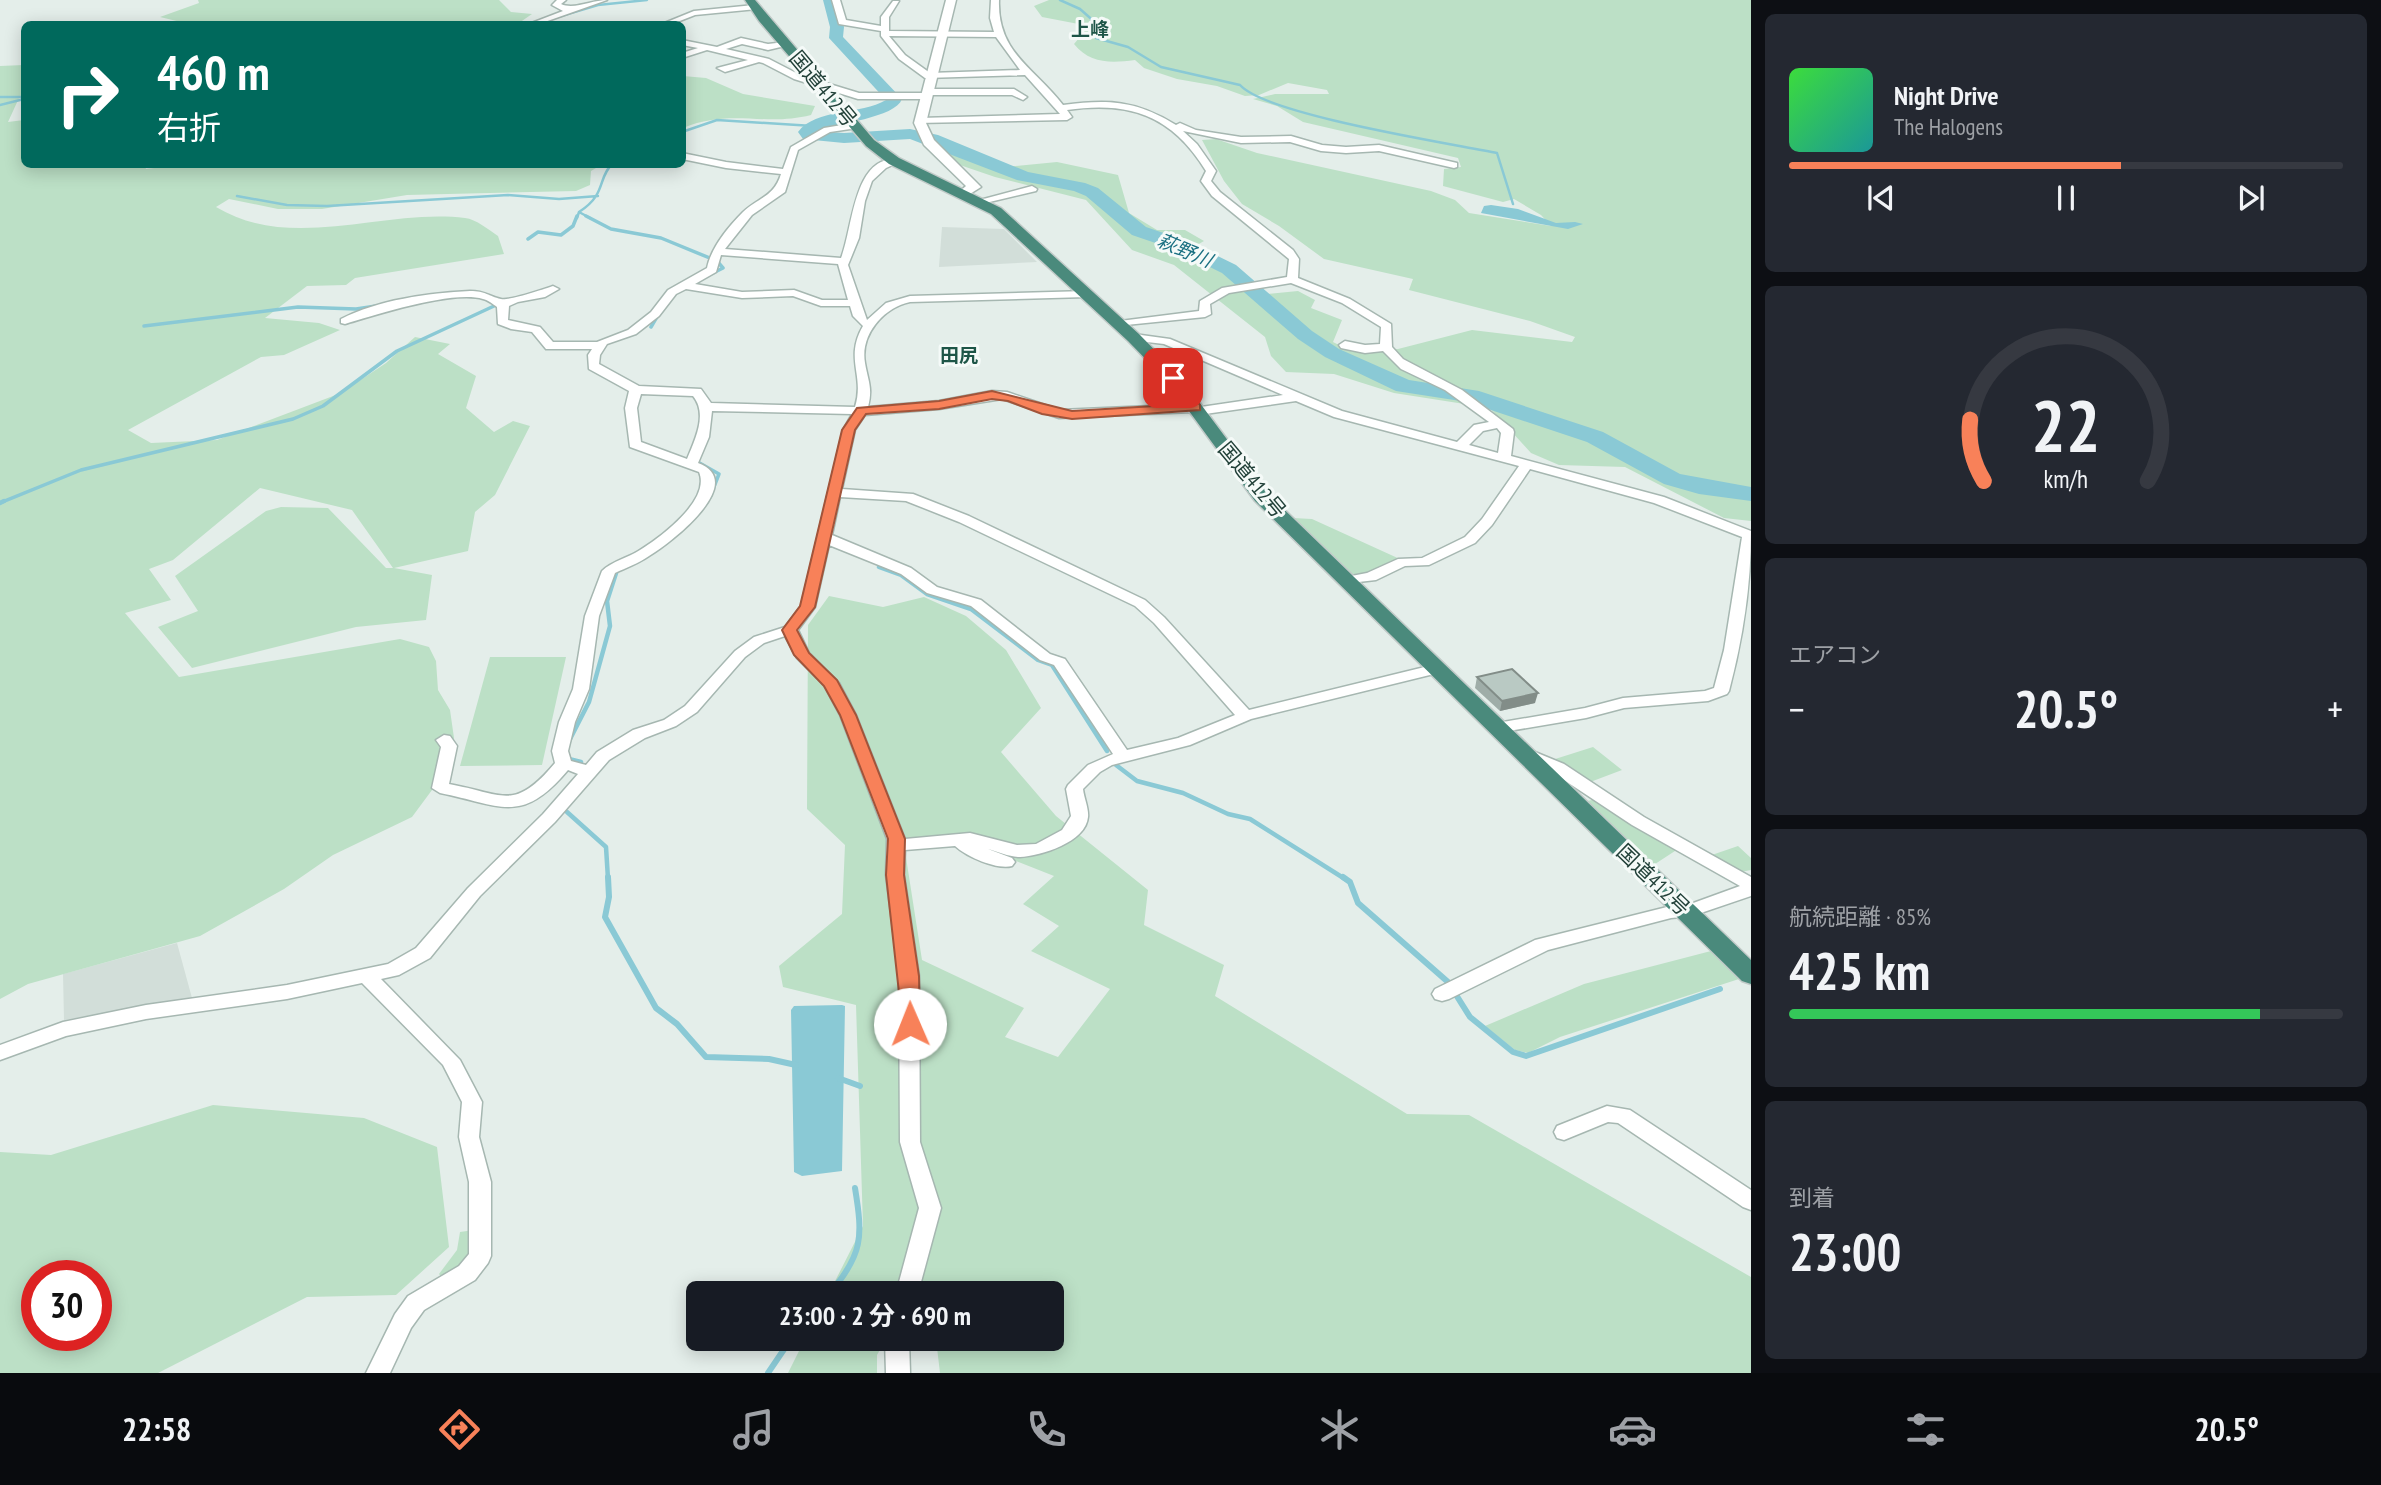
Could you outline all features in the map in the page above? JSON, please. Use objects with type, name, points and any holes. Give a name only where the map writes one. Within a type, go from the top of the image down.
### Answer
[{"type":"highway","name":"国道412号","points":[[752,3],[857,128],[894,160],[981,201],[1021,231],[1134,338],[1173,378],[1254,489],[1346,582],[1751,975]]},
{"type":"street","points":[[562,0],[556,5],[571,9]]},
{"type":"street","points":[[541,21],[603,0]]},
{"type":"street","points":[[720,0],[717,3],[722,10]]},
{"type":"street","points":[[836,0],[842,22],[884,31],[997,35]]},
{"type":"street","points":[[951,0],[920,121],[926,139],[974,187],[965,193]]},
{"type":"street","points":[[920,121],[1067,117],[1000,44],[994,22],[995,0]]},
{"type":"street","points":[[673,21],[688,15],[752,3]]},
{"type":"street","points":[[896,4],[885,17],[884,31],[902,57],[928,76],[1028,72]]},
{"type":"street","points":[[720,49],[741,41],[768,47],[785,45]]},
{"type":"street","points":[[686,43],[758,59],[804,80],[839,88],[858,96],[1014,92],[1023,97]]},
{"type":"street","points":[[686,55],[706,48]]},
{"type":"street","points":[[725,69],[758,59]]},
{"type":"street","points":[[1061,108],[1118,104],[1190,131],[1224,138],[1291,139],[1321,148],[1346,150],[1378,148],[1454,165]]},
{"type":"street","points":[[1152,115],[1188,136],[1198,147],[1211,171],[1206,181],[1216,194],[1289,252],[1294,259],[1292,280]]},
{"type":"street","points":[[502,304],[502,322],[536,329],[550,346],[601,345],[632,332],[686,286],[712,270],[716,257],[748,213],[777,195],[788,175],[786,172],[794,149],[823,132],[857,128]]},
{"type":"street","points":[[686,156],[726,165],[786,172]]},
{"type":"street","points":[[871,325],[863,322],[843,270],[844,261],[851,249],[860,192],[873,173],[894,160]]},
{"type":"street","points":[[981,201],[1018,190],[1032,189]]},
{"type":"street","points":[[716,257],[844,261]]},
{"type":"street","points":[[1119,324],[1205,314],[1204,303],[1236,288],[1292,280],[1346,301],[1387,326],[1386,347],[1400,366],[1444,384],[1508,432],[1504,457]]},
{"type":"street","points":[[440,284],[442,299]]},
{"type":"street","points":[[686,286],[742,295],[794,293],[821,303],[855,303]]},
{"type":"street","points":[[502,304],[514,297],[542,296],[553,289]]},
{"type":"street","points":[[0,1053],[62,1029],[146,1012],[287,992],[391,970],[423,953],[474,892],[557,808],[586,771],[615,747],[670,723],[691,709],[719,675],[752,644],[790,630],[808,607],[849,430],[862,410],[866,383],[859,355],[871,325],[882,309],[904,300],[1087,294]]},
{"type":"street","points":[[344,319],[363,312],[483,295],[502,304]]},
{"type":"street","points":[[1134,338],[1167,341],[1338,414],[1680,506],[1750,535],[1732,650],[1721,691],[1708,696],[1623,703],[1586,713],[1497,728]]},
{"type":"street","points":[[601,345],[594,355],[593,366],[641,390],[697,391],[707,407],[701,439],[692,462]]},
{"type":"street","points":[[1345,345],[1365,349],[1386,347]]},
{"type":"street","points":[[565,764],[560,751],[567,722],[581,689],[592,616],[609,571],[645,553],[693,514],[708,490],[709,479],[705,470],[692,462],[635,444],[631,408],[641,390]]},
{"type":"street","points":[[707,407],[862,410],[939,405],[992,395],[1011,397],[1047,411],[1072,415],[1197,410],[1295,397]]},
{"type":"street","points":[[1461,445],[1479,428],[1497,424]]},
{"type":"street","points":[[1346,582],[1371,577],[1404,562],[1424,562],[1470,540],[1527,464]]},
{"type":"street","points":[[834,493],[908,497],[964,519],[1140,603],[1159,620],[1245,716]]},
{"type":"street","points":[[823,537],[905,571],[932,590],[976,603],[1045,657],[1060,662],[1122,754]]},
{"type":"street","points":[[790,630],[802,655],[831,683],[848,715],[897,845],[895,875],[909,976],[910,1142],[930,1208],[910,1281]]},
{"type":"street","points":[[897,845],[959,840],[984,842],[1024,851],[1040,849],[1072,831],[1079,820],[1074,795],[1078,783],[1113,757],[1166,747],[1199,737],[1245,716],[1437,669]]},
{"type":"street","points":[[444,740],[449,746],[440,788],[511,803],[531,800],[565,764]]},
{"type":"street","points":[[1521,751],[1558,768],[1638,821],[1751,887]]},
{"type":"street","points":[[565,764],[586,771]]},
{"type":"street","points":[[959,840],[969,849],[1006,862]]},
{"type":"street","points":[[1448,991],[1542,945],[1671,912],[1686,912],[1751,887]]},
{"type":"street","points":[[364,974],[450,1060],[472,1102],[469,1137],[480,1182],[480,1255],[467,1272],[416,1303],[403,1321],[378,1373]]},
{"type":"street","points":[[1564,1132],[1607,1115],[1623,1116],[1751,1201]]},
{"type":"street","points":[[897,1351],[898,1373]]},
{"type":"shaded area","points":[[942,227],[1004,229],[1037,262],[939,267]]},
{"type":"shaded area","points":[[177,943],[192,998],[64,1020],[63,974]]},
{"type":"green space","points":[[198,0],[499,0],[511,12],[532,14],[522,21],[177,21],[160,17],[199,3]]},
{"type":"green space","points":[[1049,0],[1751,0],[1751,521],[1724,518],[1625,467],[1559,465],[1531,453],[1490,408],[1394,393],[1334,374],[1286,372],[1271,356],[1265,337],[1174,265],[1132,250],[1086,200],[995,177],[957,164],[947,152],[1006,167],[1057,162],[1118,175],[1129,213],[1157,230],[1185,230],[1204,241],[1197,245],[1211,264],[1268,294],[1298,291],[1315,300],[1311,308],[1342,320],[1333,342],[1353,352],[1398,349],[1472,330],[1572,342],[1575,337],[1530,321],[1409,290],[1413,279],[1324,259],[1279,226],[1242,204],[1224,181],[1202,140],[1216,139],[1257,153],[1431,191],[1455,200],[1469,213],[1551,226],[1541,215],[1514,199],[1503,202],[1443,186],[1444,169],[1461,167],[1458,158],[1303,122],[1277,106],[1253,99],[1275,94],[1329,94],[1327,90],[1288,83],[1259,95],[1245,96],[1217,86],[1177,79],[1144,68],[1135,60],[1109,62],[1094,59],[1074,44],[1089,26],[1042,17],[1034,6]]},
{"type":"green space","points":[[21,65],[21,98],[8,122],[21,120],[21,168],[596,168],[591,171],[590,185],[576,191],[407,195],[322,209],[278,209],[229,199],[216,207],[245,220],[276,227],[339,226],[434,217],[465,218],[498,236],[504,254],[355,278],[346,285],[307,286],[265,318],[319,323],[340,330],[284,355],[261,357],[128,430],[151,443],[217,440],[341,393],[386,363],[415,337],[450,344],[438,354],[476,376],[466,408],[494,432],[513,421],[530,426],[495,495],[475,512],[468,551],[394,568],[432,575],[426,620],[356,627],[192,668],[158,627],[198,611],[175,576],[266,511],[281,507],[328,508],[386,568],[393,568],[352,510],[260,488],[173,560],[149,569],[171,600],[125,613],[179,677],[400,639],[429,647],[436,661],[438,690],[450,710],[454,738],[432,790],[412,817],[333,855],[284,889],[200,936],[28,984],[0,999],[0,66]]},
{"type":"green space","points":[[686,76],[706,78],[743,94],[815,106],[811,115],[794,118],[732,118],[700,122],[686,127]]},
{"type":"green space","points":[[1293,518],[1312,519],[1402,560],[1369,575],[1354,576]]},
{"type":"green space","points":[[829,596],[883,607],[924,597],[966,616],[1006,650],[1041,708],[1001,752],[1056,816],[1148,890],[1144,925],[1224,965],[1215,996],[1407,1114],[1469,1115],[1751,1277],[1751,1373],[940,1373],[937,1351],[1064,1351],[1064,1281],[835,1281],[863,1226],[856,1005],[783,987],[779,966],[842,914],[845,845],[807,809],[808,625]],"holes":[[[971,843],[1054,876],[1023,904],[1059,926],[1031,951],[1110,989],[1058,1057],[1005,1037],[1024,1008],[922,960],[905,851]]]},
{"type":"green space","points":[[490,657],[566,657],[542,765],[460,766]]},
{"type":"green space","points":[[1593,747],[1622,770],[1585,784],[1552,760]]},
{"type":"green space","points":[[1597,799],[1678,849],[1652,866],[1587,801]]},
{"type":"green space","points":[[1738,846],[1751,858],[1751,870],[1735,873],[1706,857]]},
{"type":"green space","points":[[1711,951],[1739,979],[1560,1037],[1528,1053],[1515,1050],[1485,1026],[1584,984]]},
{"type":"green space","points":[[213,1105],[364,1118],[437,1147],[449,1247],[396,1295],[307,1297],[158,1373],[0,1373],[0,1152],[51,1155]]},
{"type":"green space","points":[[474,1230],[472,1258],[443,1279],[439,1274],[457,1250],[460,1232]]},
{"type":"green space","points":[[799,1351],[879,1351],[877,1373],[788,1373]]},
{"type":"water","points":[[1484,206],[1518,209],[1556,223],[1583,224],[1568,229],[1481,213]]},
{"type":"water","points":[[794,1006],[845,1006],[842,1171],[802,1176],[794,1172],[791,1010]]},
{"type":"building","points":[[1512,669],[1538,693],[1502,701],[1477,677]]},
{"type":"waterway","points":[[544,21],[598,5],[647,0]]},
{"type":"waterway","name":"萩野川","points":[[830,0],[837,27],[836,38],[894,99],[893,103],[881,109],[813,126],[806,132],[809,135],[844,138],[910,134],[932,139],[1023,176],[1079,187],[1092,192],[1139,231],[1180,245],[1229,269],[1305,335],[1332,353],[1404,386],[1471,396],[1595,437],[1672,479],[1699,487],[1751,494]]},
{"type":"waterway","points":[[1060,0],[1080,9],[1097,24],[1096,38],[1128,47],[1161,67],[1240,85],[1257,96],[1320,117],[1497,153],[1513,204]]},
{"type":"waterway","points":[[0,97],[21,97]]},
{"type":"waterway","points":[[0,105],[21,100]]},
{"type":"waterway","points":[[686,131],[717,120],[813,126]]},
{"type":"waterway","points":[[596,196],[609,168]]},
{"type":"waterway","points":[[237,196],[287,205],[327,206],[508,195],[559,199],[596,196]]},
{"type":"waterway","points":[[579,212],[596,196]]},
{"type":"waterway","points":[[577,218],[579,212]]},
{"type":"waterway","points":[[579,212],[590,218]]},
{"type":"waterway","points":[[528,239],[538,232],[561,235],[573,226],[577,216]]},
{"type":"waterway","points":[[586,216],[611,229],[661,238],[717,261],[723,268],[701,279]]},
{"type":"waterway","points":[[144,326],[298,307],[356,309],[376,306]]},
{"type":"waterway","points":[[4,501],[0,503],[81,470],[293,419],[323,406],[397,351],[494,306]]},
{"type":"waterway","points":[[651,327],[658,315]]},
{"type":"waterway","points":[[696,461],[719,474],[710,497]]},
{"type":"waterway","points":[[879,567],[901,575],[927,594],[971,609],[1038,660],[1052,665],[1107,751]]},
{"type":"waterway","points":[[569,741],[589,702],[610,626],[607,601],[617,570]]},
{"type":"waterway","points":[[568,755],[569,759],[581,762]]},
{"type":"waterway","points":[[1116,765],[1137,781],[1183,793],[1228,814],[1250,819],[1345,879]]},
{"type":"waterway","points":[[567,812],[606,847],[608,879]]},
{"type":"waterway","points":[[608,877],[609,897],[605,917],[656,1008],[677,1024],[706,1057],[769,1059],[796,1065]]},
{"type":"waterway","points":[[1343,877],[1350,882],[1358,903],[1448,982],[1470,1017],[1513,1052],[1526,1056],[1720,989]]},
{"type":"waterway","points":[[838,1078],[860,1086]]},
{"type":"waterway","points":[[839,1281],[855,1256],[858,1244],[859,1220],[855,1188]]},
{"type":"waterway","points":[[768,1373],[783,1351]]},
{"type":"district","name":"上峰","points":[[1090,29]]},
{"type":"district","name":"田尻","points":[[959,355]]},
{"type":"route","points":[[910,1024],[909,976],[895,875],[897,839],[848,715],[831,683],[812,668],[802,655],[790,630],[808,607],[849,430],[862,410],[939,405],[992,395],[1003,395],[1047,411],[1072,415],[1196,408],[1173,378]]}]
